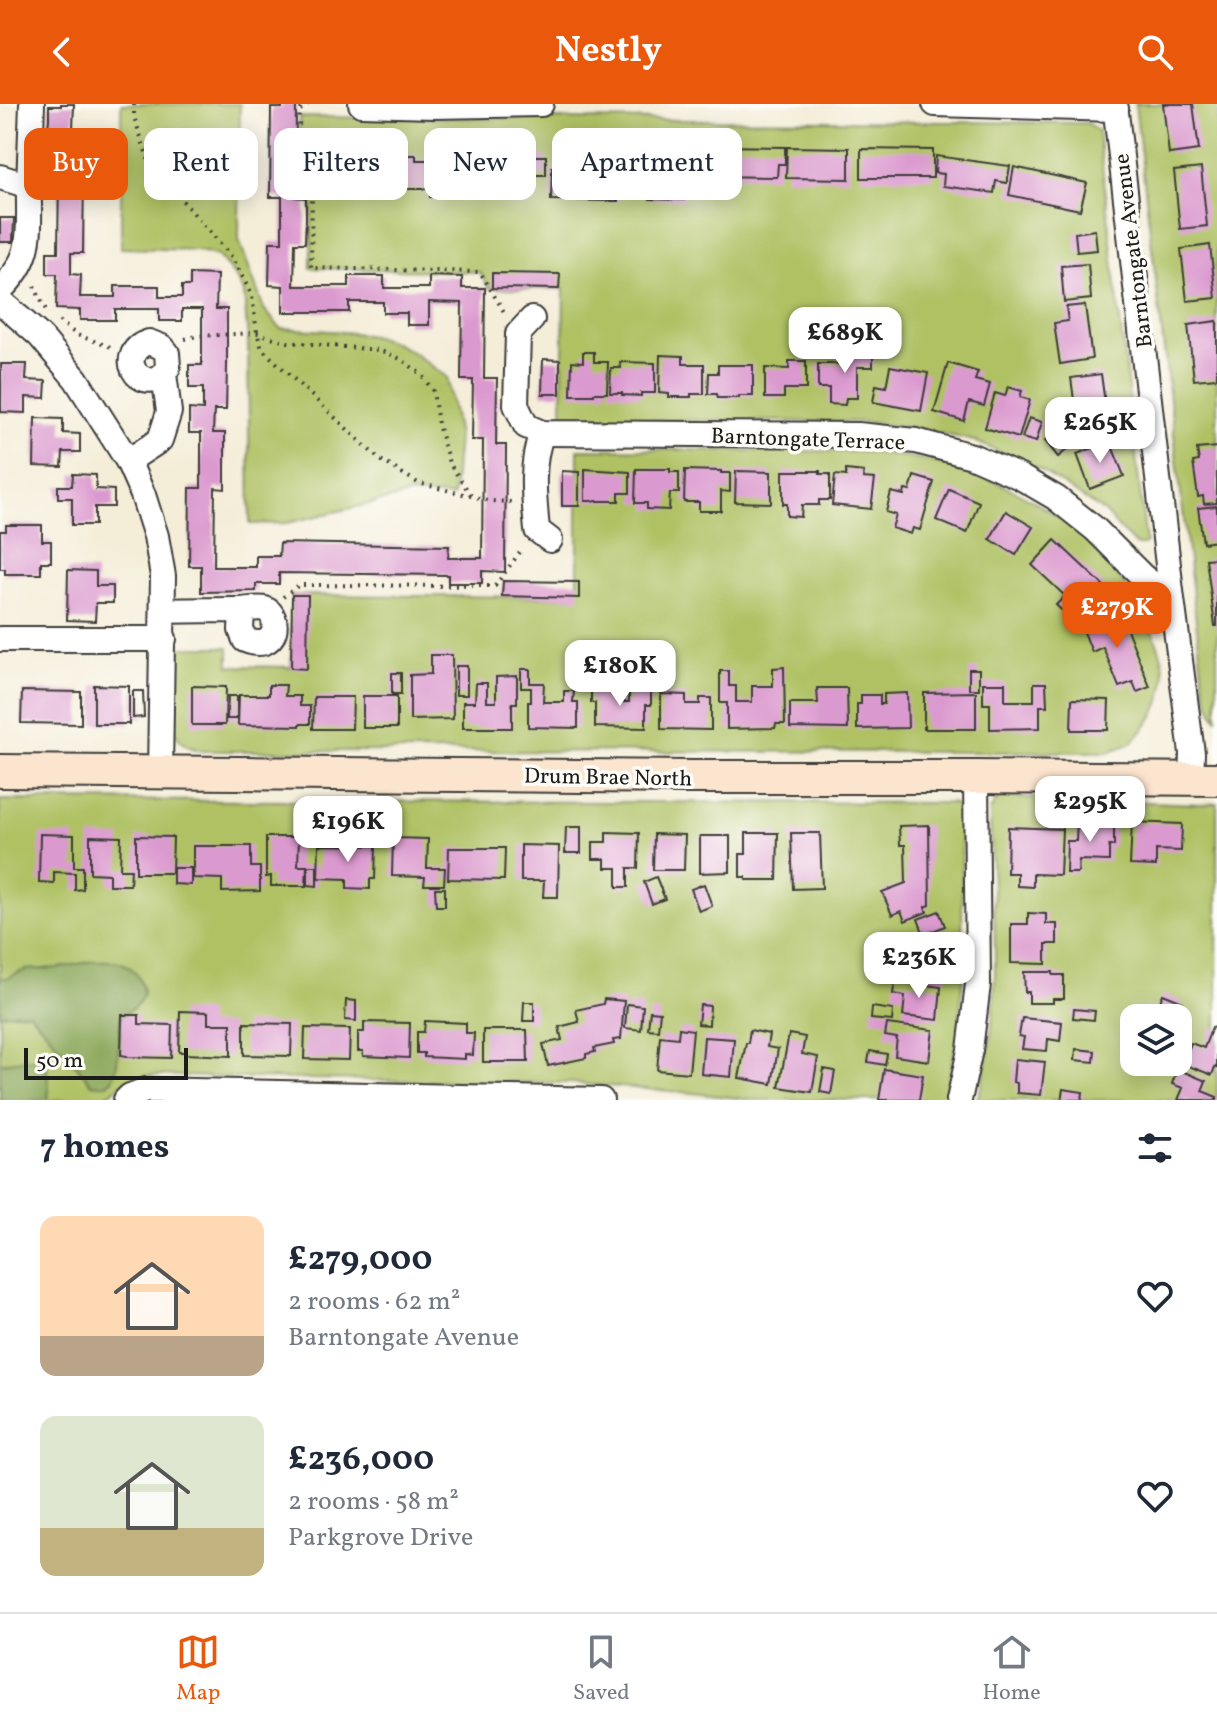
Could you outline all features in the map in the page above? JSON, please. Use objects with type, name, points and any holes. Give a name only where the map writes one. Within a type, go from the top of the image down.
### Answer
[{"type":"main road","name":"Drum Brae North","points":[[0,771],[1204,779]]},
{"type":"street","points":[[31,128],[32,104]]},
{"type":"street","points":[[364,104],[541,104]]},
{"type":"street","points":[[935,104],[1116,106]]},
{"type":"street","name":"Barntongate Avenue","points":[[1116,106],[1192,753],[1204,779]]},
{"type":"street","points":[[0,177],[24,184]]},
{"type":"street","points":[[0,290],[25,257],[29,200]]},
{"type":"street","points":[[0,301],[40,336],[76,379],[128,461],[143,495],[156,536],[163,576],[160,772]]},
{"type":"street","points":[[525,327],[516,405],[526,426],[542,433],[536,449],[534,502],[543,535]]},
{"type":"street","points":[[132,355],[133,369],[144,379],[151,380],[165,364]]},
{"type":"street","points":[[128,461],[160,440],[169,412],[165,364]]},
{"type":"street","name":"Barntongate Terrace","points":[[542,433],[858,435],[916,441],[972,456],[1020,477],[1056,498],[1095,529],[1142,576],[1154,585],[1171,591]]},
{"type":"street","points":[[164,611],[242,610]]},
{"type":"street","points":[[0,639],[164,639]]},
{"type":"street","points":[[959,1100],[970,1050],[978,984],[976,777]]},
{"type":"street","points":[[126,1100],[146,1090],[601,1100]]},
{"type":"path","points":[[134,104],[134,117],[150,164],[233,258],[252,296],[262,349],[379,459],[418,483],[491,501]]},
{"type":"path","points":[[308,104],[299,111],[300,191],[312,192],[311,268],[480,272],[525,327]]},
{"type":"path","points":[[25,257],[35,289],[47,312]]},
{"type":"path","points":[[57,320],[77,335],[132,355]]},
{"type":"path","points":[[165,364],[183,340],[197,336],[257,333],[288,342],[379,350],[401,359],[421,374],[433,391],[449,463],[472,496]]},
{"type":"path","points":[[299,585],[495,586],[543,535]]},
{"type":"green space","points":[[121,104],[240,104],[240,128],[144,128],[144,200],[239,200],[239,240],[264,309],[280,328],[348,333],[387,340],[447,377],[458,436],[453,497],[413,494],[287,523],[250,524],[248,340],[244,293],[218,256],[196,250],[121,248],[121,200],[128,200],[128,128],[121,128]]},
{"type":"green space","points":[[1135,104],[1217,104],[1217,719],[1203,680]]},
{"type":"green space","points":[[299,117],[1087,123],[1098,131],[1146,542],[1135,545],[1104,512],[1039,469],[974,441],[922,429],[865,422],[562,419],[564,289],[489,288],[480,272],[311,268],[312,200],[408,200],[408,128],[299,128]]},
{"type":"green space","points":[[578,449],[878,453],[926,460],[988,479],[1045,508],[1071,527],[1115,572],[1142,612],[1162,657],[1165,676],[1159,705],[1132,742],[1108,752],[203,751],[188,746],[178,737],[173,727],[174,647],[229,647],[229,666],[291,667],[292,595],[578,597]]},
{"type":"green space","points":[[1001,797],[1217,803],[1217,1100],[977,1100],[992,1030],[994,994],[990,811]]},
{"type":"green space","points":[[0,800],[954,804],[961,815],[963,980],[958,1033],[944,1100],[753,1100],[572,1083],[149,1075],[124,1083],[103,1100],[0,1100]]},
{"type":"green space","points":[[93,961],[125,964],[136,974],[143,990],[137,1005],[121,1016],[116,1071],[110,1082],[102,1085],[92,1084],[29,1012],[0,1014],[0,978],[25,970],[59,968]]},
{"type":"green space","points":[[45,1057],[48,1100],[0,1100],[0,1063]]},
{"type":"building","points":[[74,104],[73,128],[48,128],[49,106]]},
{"type":"building","points":[[296,104],[296,128],[274,128],[274,197],[270,197],[271,108]]},
{"type":"building","points":[[1163,104],[1193,104],[1199,150],[1169,154]]},
{"type":"building","points":[[742,146],[785,147],[785,164],[778,164],[777,177],[742,176]]},
{"type":"building","points":[[787,147],[849,148],[849,179],[786,178]]},
{"type":"building","points":[[861,149],[933,150],[933,178],[861,178]]},
{"type":"building","points":[[408,155],[424,160],[424,189],[408,189]]},
{"type":"building","points":[[536,156],[546,156],[546,175],[536,175]]},
{"type":"building","points":[[936,156],[1010,166],[1007,183],[996,181],[994,193],[943,186],[944,174],[935,173]]},
{"type":"building","points":[[552,167],[552,200],[618,201],[551,200]]},
{"type":"building","points":[[1014,167],[1087,183],[1080,210],[1009,195]]},
{"type":"building","points":[[1201,168],[1207,226],[1180,229],[1174,171]]},
{"type":"building","points":[[59,200],[84,200],[83,253],[71,253],[71,274],[81,275],[80,297],[115,297],[115,286],[159,286],[159,297],[182,297],[182,286],[190,286],[190,274],[217,275],[216,309],[227,309],[227,365],[226,410],[214,410],[213,433],[225,433],[225,489],[215,488],[214,567],[256,567],[256,556],[279,556],[280,543],[449,546],[448,558],[482,558],[483,440],[472,440],[473,380],[461,380],[462,303],[429,302],[429,325],[407,325],[407,313],[383,313],[383,302],[349,302],[349,312],[283,312],[283,286],[269,285],[270,242],[282,242],[282,200],[306,200],[305,243],[295,243],[294,286],[349,286],[349,276],[384,276],[384,288],[429,288],[429,276],[462,277],[462,288],[485,288],[484,378],[497,378],[496,445],[506,445],[505,572],[482,571],[482,583],[448,583],[448,575],[279,573],[279,584],[256,584],[256,591],[201,592],[201,566],[189,566],[190,488],[201,488],[201,433],[189,433],[189,409],[203,410],[203,388],[189,388],[189,365],[202,365],[202,309],[182,309],[182,321],[159,321],[159,309],[115,309],[115,320],[80,320],[80,310],[56,309],[57,274],[47,274],[47,252],[58,252]]},
{"type":"building","points":[[0,218],[14,218],[13,242],[0,242]]},
{"type":"building","points":[[1095,230],[1097,250],[1077,252],[1075,233]]},
{"type":"building","points":[[1210,245],[1216,298],[1187,301],[1181,249]]},
{"type":"building","points":[[1088,264],[1091,299],[1064,302],[1061,266]]},
{"type":"building","points":[[492,273],[560,274],[559,289],[492,288]]},
{"type":"building","points":[[1085,305],[1092,359],[1060,364],[1054,323],[1068,321],[1066,307]]},
{"type":"building","points":[[1217,321],[1217,378],[1194,380],[1188,325]]},
{"type":"building","points":[[856,346],[873,346],[873,367],[857,367],[857,398],[846,398],[845,405],[829,404],[829,388],[818,388],[818,364],[846,364],[846,354],[856,354]]},
{"type":"building","points":[[583,352],[594,352],[594,362],[608,362],[607,393],[571,395],[572,361],[583,362]]},
{"type":"building","points":[[660,355],[683,356],[683,364],[704,364],[704,394],[669,397],[669,394],[659,393]]},
{"type":"building","points":[[543,359],[560,360],[560,394],[542,394]]},
{"type":"building","points":[[789,361],[806,361],[806,389],[784,389],[784,398],[765,398],[765,368],[789,369]]},
{"type":"building","points":[[620,362],[655,363],[655,393],[641,393],[641,396],[610,393],[611,368],[621,368]]},
{"type":"building","points":[[948,363],[978,372],[975,380],[990,384],[984,406],[969,402],[964,421],[934,412]]},
{"type":"building","points":[[1,364],[27,364],[26,380],[46,381],[45,398],[26,397],[26,413],[1,412]]},
{"type":"building","points":[[718,365],[753,365],[753,396],[718,398],[717,394],[708,394],[709,373],[718,373]]},
{"type":"building","points":[[890,366],[928,373],[921,411],[873,402],[876,385],[886,387]]},
{"type":"building","points":[[1101,374],[1107,418],[1077,422],[1071,378]]},
{"type":"building","points":[[1008,387],[1022,391],[1020,397],[1030,400],[1019,438],[985,428],[995,393],[1005,396]]},
{"type":"building","points":[[35,418],[63,419],[63,433],[80,434],[80,452],[63,452],[62,467],[34,466]]},
{"type":"building","points":[[1029,418],[1042,422],[1036,442],[1022,438]]},
{"type":"building","points":[[1056,432],[1069,448],[1058,457],[1045,441]]},
{"type":"building","points":[[1110,441],[1124,476],[1090,489],[1077,454]]},
{"type":"building","points":[[1217,447],[1217,503],[1204,504],[1203,496],[1198,497],[1193,462],[1199,461],[1197,449]]},
{"type":"building","points":[[585,469],[630,472],[630,493],[619,493],[619,501],[585,501]]},
{"type":"building","points":[[636,469],[679,472],[679,493],[670,493],[669,510],[647,509],[647,503],[635,503]]},
{"type":"building","points":[[685,470],[730,473],[730,492],[721,491],[721,511],[699,511],[699,502],[684,502]]},
{"type":"building","points":[[846,470],[864,472],[863,478],[875,479],[871,509],[832,505],[835,475],[846,476]]},
{"type":"building","points":[[562,471],[579,472],[579,506],[562,506]]},
{"type":"building","points":[[736,471],[771,472],[771,503],[735,502]]},
{"type":"building","points":[[783,471],[830,474],[830,500],[819,500],[819,505],[802,505],[801,517],[787,516],[787,504],[783,504]]},
{"type":"building","points":[[73,474],[96,475],[96,489],[114,490],[114,507],[95,507],[95,525],[72,525],[72,498],[58,498],[58,486],[72,486]]},
{"type":"building","points":[[914,476],[934,482],[920,530],[913,528],[911,534],[892,528],[896,515],[886,512],[891,492],[904,495],[905,490],[910,491]]},
{"type":"building","points":[[949,489],[979,502],[967,533],[936,520]]},
{"type":"building","points":[[1217,506],[1217,541],[1203,543],[1198,508]]},
{"type":"building","points":[[1006,511],[1033,527],[1016,555],[990,539]]},
{"type":"building","points":[[6,525],[42,525],[42,541],[51,541],[51,562],[41,562],[41,574],[5,574],[5,569],[0,569],[0,531],[6,531]]},
{"type":"building","points":[[1055,540],[1105,587],[1073,621],[1056,605],[1065,596],[1032,565]]},
{"type":"building","points":[[1217,558],[1217,626],[1215,626],[1206,559]]},
{"type":"building","points":[[68,570],[96,571],[96,586],[113,586],[113,603],[96,603],[95,621],[67,620]]},
{"type":"building","points":[[503,581],[579,582],[579,598],[502,596]]},
{"type":"building","points":[[292,595],[308,595],[307,669],[291,668]]},
{"type":"building","points":[[1120,612],[1150,687],[1137,692],[1133,682],[1119,687],[1103,647],[1092,652],[1082,627]]},
{"type":"building","points":[[431,655],[452,655],[453,719],[410,720],[410,675],[431,674]]},
{"type":"building","points":[[456,666],[467,666],[467,695],[456,695]]},
{"type":"building","points":[[784,667],[785,724],[776,724],[775,728],[727,729],[727,703],[720,703],[720,671],[729,671],[729,686],[736,686],[736,702],[752,702],[752,686],[773,686],[773,668]]},
{"type":"building","points":[[521,669],[530,669],[530,683],[544,683],[543,702],[564,702],[564,691],[574,691],[573,702],[578,702],[578,728],[528,727],[531,688],[521,688]]},
{"type":"building","points":[[969,669],[979,669],[979,689],[969,689]]},
{"type":"building","points":[[392,673],[401,673],[401,694],[392,694]]},
{"type":"building","points":[[517,676],[517,703],[512,703],[512,728],[463,728],[463,702],[475,702],[476,683],[487,683],[487,702],[496,702],[496,677]]},
{"type":"building","points":[[983,683],[1005,683],[1005,701],[1034,701],[1034,683],[1046,683],[1047,706],[1040,706],[1040,728],[990,729],[990,704],[983,704]]},
{"type":"building","points":[[94,685],[129,686],[129,724],[94,724]]},
{"type":"building","points":[[269,685],[286,685],[285,696],[300,696],[300,706],[310,706],[310,724],[238,725],[239,695],[269,695]]},
{"type":"building","points":[[192,686],[226,687],[225,725],[192,725]]},
{"type":"building","points":[[591,686],[620,687],[620,702],[629,702],[629,691],[651,692],[651,705],[646,705],[646,728],[595,727]]},
{"type":"building","points":[[817,688],[847,688],[848,729],[790,728],[790,703],[818,703]]},
{"type":"building","points":[[22,691],[81,692],[81,724],[21,723]]},
{"type":"building","points":[[133,691],[143,691],[144,717],[133,718]]},
{"type":"building","points":[[976,692],[976,729],[924,729],[924,693]]},
{"type":"building","points":[[907,693],[908,728],[857,729],[857,704],[861,704],[861,695],[880,695],[880,704],[884,704],[884,694]]},
{"type":"building","points":[[661,694],[686,695],[686,704],[700,704],[700,698],[711,698],[711,730],[661,729]]},
{"type":"building","points":[[228,696],[237,696],[237,719],[227,719]]},
{"type":"building","points":[[363,696],[397,696],[397,728],[363,728]]},
{"type":"building","points":[[314,697],[353,697],[352,729],[313,729]]},
{"type":"building","points":[[1072,699],[1109,700],[1108,730],[1071,730]]},
{"type":"building","points":[[1077,820],[1114,822],[1114,846],[1109,846],[1109,861],[1079,860],[1078,873],[1066,873],[1067,841],[1076,841]]},
{"type":"building","points":[[1132,822],[1182,824],[1181,851],[1156,850],[1156,866],[1130,865]]},
{"type":"building","points":[[929,825],[930,905],[925,907],[927,912],[905,921],[901,911],[892,915],[882,892],[906,883],[905,845],[900,845],[899,826]]},
{"type":"building","points":[[566,827],[581,827],[581,853],[565,853]]},
{"type":"building","points":[[1008,827],[1062,829],[1060,875],[1033,874],[1033,887],[1017,886],[1017,873],[1007,873]]},
{"type":"building","points":[[606,832],[639,833],[638,868],[628,868],[628,887],[617,887],[617,868],[605,868],[605,859],[593,859],[593,842],[606,842]]},
{"type":"building","points":[[746,833],[778,833],[777,880],[746,880],[746,877],[740,877],[740,854],[746,854]]},
{"type":"building","points":[[791,833],[820,833],[822,888],[793,889]]},
{"type":"building","points":[[40,834],[74,835],[74,867],[83,867],[83,889],[75,890],[75,873],[54,872],[54,883],[39,882]]},
{"type":"building","points":[[654,834],[685,835],[684,870],[653,870]]},
{"type":"building","points":[[90,836],[121,837],[120,869],[131,869],[130,885],[109,885],[109,874],[90,873]]},
{"type":"building","points":[[136,836],[173,837],[172,873],[136,873]]},
{"type":"building","points":[[700,836],[730,836],[730,872],[700,873]]},
{"type":"building","points":[[266,837],[299,837],[298,866],[307,866],[306,886],[271,886],[271,876],[266,877]]},
{"type":"building","points":[[393,838],[428,839],[427,868],[445,868],[444,885],[424,885],[425,877],[392,876]]},
{"type":"building","points":[[319,845],[376,846],[375,879],[370,879],[370,889],[347,888],[347,879],[318,878]]},
{"type":"building","points":[[521,845],[559,846],[558,897],[543,897],[544,881],[521,881]]},
{"type":"building","points":[[193,846],[251,846],[251,867],[260,867],[260,891],[222,892],[222,879],[193,878]]},
{"type":"building","points":[[449,848],[505,848],[504,880],[448,879]]},
{"type":"building","points":[[308,866],[317,866],[317,886],[308,885]]},
{"type":"building","points":[[173,868],[191,868],[191,885],[173,884]]},
{"type":"building","points":[[656,877],[665,899],[652,904],[644,882]]},
{"type":"building","points":[[704,884],[712,906],[699,911],[691,889]]},
{"type":"building","points":[[435,888],[445,888],[445,906],[436,906]]},
{"type":"building","points":[[939,911],[945,926],[924,935],[918,919]]},
{"type":"building","points":[[1028,913],[1046,914],[1046,924],[1057,924],[1057,944],[1046,944],[1046,964],[1011,963],[1011,924],[1028,924]]},
{"type":"building","points":[[921,937],[946,937],[946,980],[928,979],[928,971],[895,971],[895,961],[906,961],[906,951],[921,951]]},
{"type":"building","points":[[1024,972],[1064,975],[1064,999],[1053,999],[1053,1003],[1029,1003]]},
{"type":"building","points":[[895,981],[941,987],[938,1020],[903,1016],[905,996],[893,994]]},
{"type":"building","points":[[1163,994],[1183,1002],[1182,1004],[1159,1004]]},
{"type":"building","points":[[604,999],[624,1001],[621,1039],[613,1040],[614,1044],[594,1048],[595,1052],[586,1054],[586,1058],[548,1066],[543,1044],[562,1040],[559,1027],[579,1022],[576,1010],[603,1004]]},
{"type":"building","points":[[346,1000],[356,1001],[356,1021],[345,1020]]},
{"type":"building","points":[[524,1002],[534,1002],[534,1021],[523,1021]]},
{"type":"building","points":[[627,1004],[643,1006],[641,1030],[625,1028]]},
{"type":"building","points":[[700,1005],[710,1006],[709,1025],[698,1024]]},
{"type":"building","points":[[872,1007],[893,1010],[892,1021],[871,1019]]},
{"type":"building","points":[[1074,1009],[1095,1011],[1094,1020],[1073,1018]]},
{"type":"building","points":[[180,1011],[208,1012],[208,1024],[231,1024],[231,1056],[179,1052]]},
{"type":"building","points":[[650,1011],[660,1012],[658,1030],[648,1029]]},
{"type":"building","points":[[122,1015],[139,1015],[139,1024],[172,1025],[171,1058],[121,1055]]},
{"type":"building","points":[[1022,1018],[1062,1022],[1060,1041],[1048,1039],[1047,1051],[1022,1049],[1024,1037],[1019,1036]]},
{"type":"building","points":[[425,1021],[466,1023],[466,1033],[474,1033],[473,1055],[465,1054],[465,1059],[424,1057],[424,1053],[417,1053],[417,1032],[424,1032]]},
{"type":"building","points":[[364,1022],[410,1023],[409,1058],[363,1056],[363,1051],[358,1051],[358,1032],[364,1032]]},
{"type":"building","points":[[244,1023],[292,1024],[291,1056],[244,1055]]},
{"type":"building","points":[[887,1024],[933,1030],[929,1061],[895,1056],[897,1038],[885,1036]]},
{"type":"building","points":[[1212,1027],[1217,1029],[1217,1068],[1212,1075],[1192,1067],[1192,1043],[1204,1048]]},
{"type":"building","points":[[305,1028],[350,1029],[349,1060],[304,1059]]},
{"type":"building","points":[[679,1028],[693,1030],[689,1073],[657,1070],[660,1036],[678,1038]]},
{"type":"building","points":[[483,1030],[527,1030],[528,1062],[483,1062]]},
{"type":"building","points":[[750,1030],[769,1034],[767,1047],[778,1049],[772,1084],[739,1078]]},
{"type":"building","points":[[789,1034],[805,1037],[802,1054],[818,1057],[812,1092],[779,1087]]},
{"type":"building","points":[[704,1037],[734,1039],[731,1077],[701,1074]]},
{"type":"building","points":[[1076,1049],[1095,1051],[1094,1062],[1075,1060]]},
{"type":"building","points":[[870,1051],[887,1054],[885,1065],[868,1062]]},
{"type":"building","points":[[1015,1059],[1045,1062],[1041,1095],[1017,1093],[1017,1083],[1013,1082]]},
{"type":"building","points":[[824,1069],[835,1071],[831,1094],[820,1092]]},
{"type":"building","points":[[884,1069],[923,1075],[919,1100],[879,1100]]},
{"type":"building","points":[[1192,1075],[1206,1081],[1202,1091],[1217,1097],[1217,1100],[1178,1100],[1183,1088],[1172,1084],[1175,1076]]},
{"type":"building","points":[[1063,1089],[1083,1092],[1082,1100],[1061,1100]]}]
